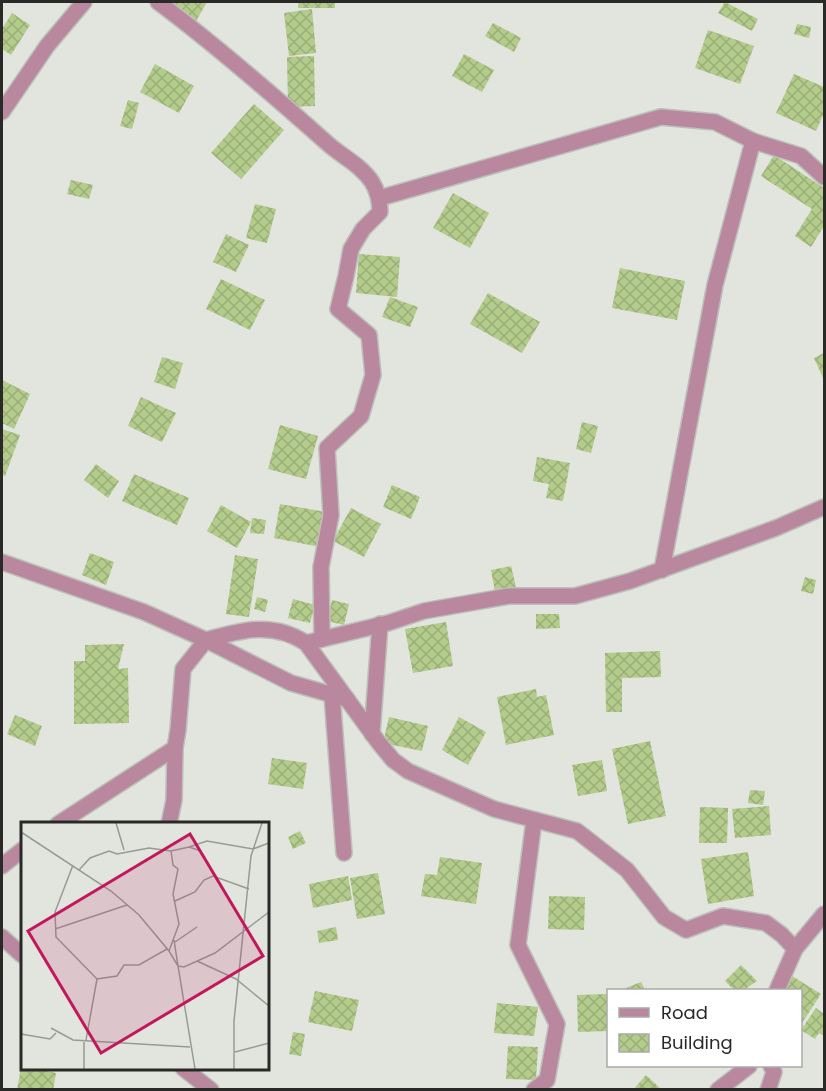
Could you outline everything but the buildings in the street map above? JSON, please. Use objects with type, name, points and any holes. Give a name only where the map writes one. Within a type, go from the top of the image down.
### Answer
[{"type":"street","points":[[2,112],[46,46],[84,2]]},
{"type":"street","points":[[158,2],[202,35],[333,148],[356,165],[371,180],[380,198],[380,212],[363,229],[351,249],[338,309],[369,335],[373,375],[361,416],[327,448],[331,515],[321,567],[322,639]]},
{"type":"street","points":[[380,198],[661,117],[715,122],[753,141],[801,156],[825,177]]},
{"type":"street","points":[[662,570],[715,285],[753,141]]},
{"type":"street","points":[[306,643],[424,611],[509,596],[575,596],[662,570],[776,528],[825,507]]},
{"type":"street","points":[[2,562],[144,612],[291,683],[339,697]]},
{"type":"street","points":[[372,734],[380,624]]},
{"type":"street","points":[[169,822],[174,800],[175,748],[183,669],[206,640],[244,629],[291,633],[306,643],[339,697],[393,760],[408,771],[494,809],[577,831],[627,870],[664,917],[686,930],[723,916],[766,923],[783,935],[795,949]]},
{"type":"street","points":[[339,697],[344,853]]},
{"type":"street","points":[[61,822],[175,748]]},
{"type":"street","points":[[534,820],[518,945],[557,1024],[547,1080],[534,1089]]},
{"type":"street","points":[[2,866],[21,851]]},
{"type":"street","points":[[777,989],[795,949],[825,914]]},
{"type":"street","points":[[2,936],[21,954]]},
{"type":"street","points":[[718,1089],[746,1067]]},
{"type":"street","points":[[768,1089],[774,1072],[772,1067]]},
{"type":"street","points":[[185,1070],[190,1089]]},
{"type":"street","points":[[186,1070],[211,1089]]}]
